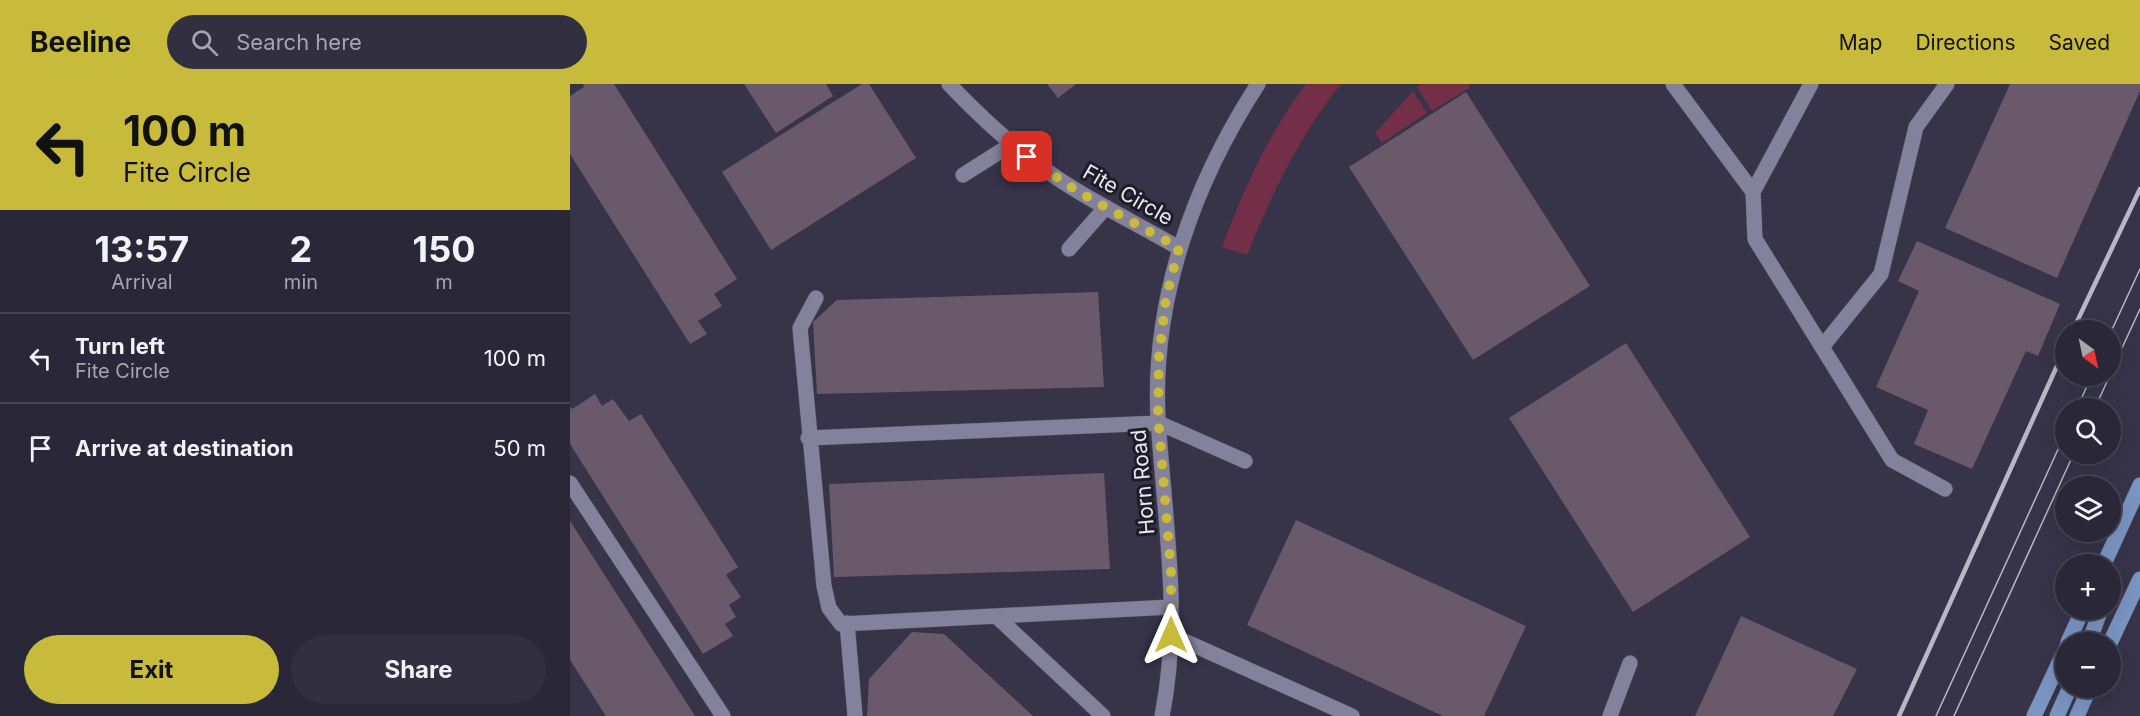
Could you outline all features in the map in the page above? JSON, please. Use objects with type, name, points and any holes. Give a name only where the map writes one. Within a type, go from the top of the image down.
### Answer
[{"type":"main road","points":[[2109,554],[2140,485]]},
{"type":"main road","points":[[2115,632],[2140,579]]},
{"type":"main road","points":[[2034,716],[2055,671]]},
{"type":"main road","points":[[2057,716],[2065,698]]},
{"type":"main road","points":[[2077,716],[2085,698]]},
{"type":"street","name":"Fite Circle","points":[[949,84],[980,117],[1012,144],[1077,191],[1179,248]]},
{"type":"street","name":"Horn Road","points":[[1162,716],[1171,635],[1171,570],[1159,423],[1159,357],[1166,298],[1179,248],[1208,173],[1234,120],[1258,84]]},
{"type":"street","points":[[1672,84],[1753,192]]},
{"type":"street","points":[[1811,84],[1753,192],[1755,239],[1892,460],[1945,489]]},
{"type":"street","points":[[1822,347],[1881,274],[1916,127],[1947,84]]},
{"type":"street","points":[[963,175],[1012,144]]},
{"type":"street","points":[[1069,249],[1106,207]]},
{"type":"street","points":[[816,298],[800,328],[808,438],[824,586],[829,608],[841,624],[1171,608]]},
{"type":"street","points":[[808,438],[1159,423],[1245,461]]},
{"type":"street","points":[[570,483],[723,716]]},
{"type":"street","points":[[996,616],[1103,716]]},
{"type":"street","points":[[847,623],[855,716]]},
{"type":"street","points":[[1171,635],[1352,716]]},
{"type":"street","points":[[1611,716],[1630,663]]},
{"type":"shaded area","points":[[1306,84],[1341,84],[1299,145],[1266,210],[1247,255],[1222,247],[1258,162],[1280,122]]},
{"type":"shaded area","points":[[1421,84],[1470,84],[1469,88],[1432,111],[1417,87]]},
{"type":"shaded area","points":[[1413,91],[1427,113],[1382,143],[1375,133]]},
{"type":"building","points":[[583,84],[614,84],[737,279],[714,294],[722,306],[698,321],[707,334],[690,344],[570,154],[570,96],[584,87]]},
{"type":"building","points":[[744,84],[826,84],[833,96],[776,133]]},
{"type":"building","points":[[862,84],[869,84],[916,158],[771,250],[722,172]]},
{"type":"building","points":[[1047,84],[1076,84],[1058,98]]},
{"type":"building","points":[[2010,84],[2140,84],[2140,91],[2057,278],[1945,228]]},
{"type":"building","points":[[1466,92],[1590,286],[1473,360],[1349,167]]},
{"type":"building","points":[[1917,241],[2060,304],[2038,356],[2026,351],[1972,469],[1914,444],[1928,410],[1876,387],[1919,291],[1898,281]]},
{"type":"building","points":[[1098,292],[1104,387],[817,394],[813,322],[837,300]]},
{"type":"building","points":[[1626,343],[1750,537],[1633,612],[1509,418]]},
{"type":"building","points":[[595,394],[602,406],[613,399],[629,421],[641,414],[738,567],[726,575],[741,597],[729,605],[736,617],[725,624],[733,636],[703,654],[570,444],[570,406],[572,409]]},
{"type":"building","points":[[1104,473],[1110,569],[834,577],[829,484]]},
{"type":"building","points":[[1296,520],[1526,626],[1484,716],[1443,716],[1247,625]]},
{"type":"building","points":[[570,521],[695,716],[606,716],[570,660]]},
{"type":"building","points":[[1741,616],[1857,669],[1833,716],[1695,716]]},
{"type":"building","points":[[912,632],[944,634],[1033,716],[867,716],[869,679]]},
{"type":"tram line","points":[[2116,320],[2140,269]]},
{"type":"tram line","points":[[2121,350],[2140,309]]},
{"type":"tram line","points":[[2082,398],[2087,386]]},
{"type":"tram line","points":[[2100,398],[2105,386]]},
{"type":"tram line","points":[[1936,716],[2055,456]]},
{"type":"tram line","points":[[1954,716],[2069,464]]},
{"type":"railway","points":[[2078,320],[2140,189]]},
{"type":"railway","points":[[1899,716],[2055,370]]},
{"type":"route","points":[[1027,157],[1077,191],[1179,248],[1166,298],[1159,357],[1158,416],[1171,570],[1171,635]]}]
